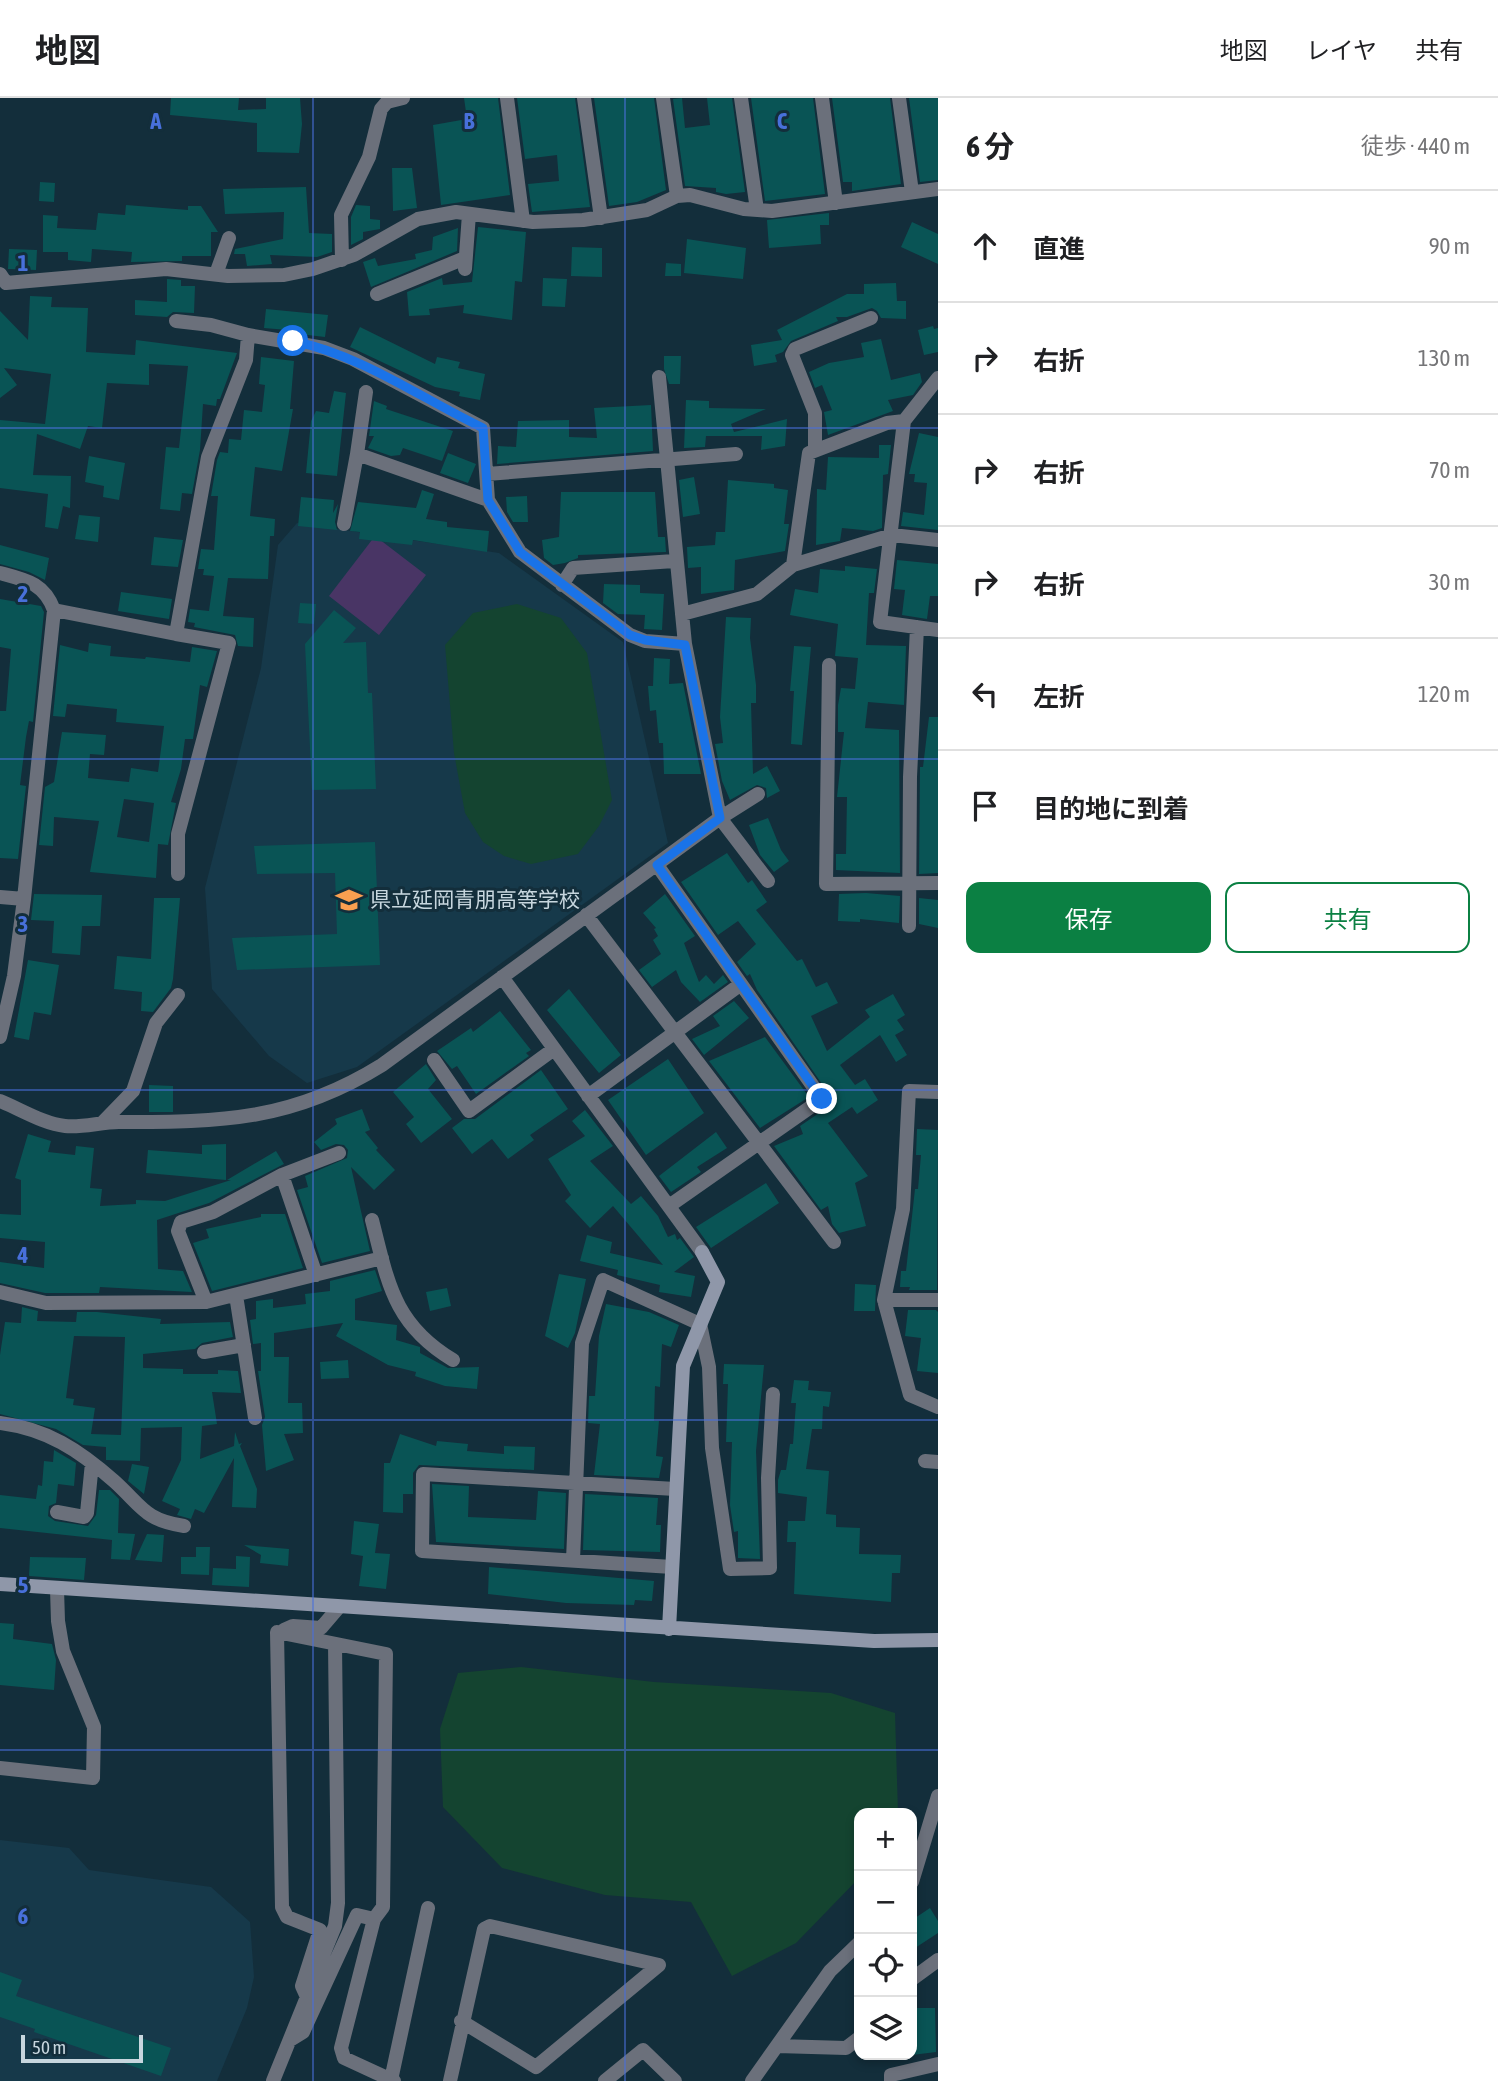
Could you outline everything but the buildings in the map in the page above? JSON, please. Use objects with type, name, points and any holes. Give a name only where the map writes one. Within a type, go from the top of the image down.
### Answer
[{"type":"street","points":[[342,260],[341,215],[369,156],[381,110],[387,102],[403,98]]},
{"type":"street","points":[[507,98],[523,221]]},
{"type":"street","points":[[584,98],[601,218]]},
{"type":"street","points":[[663,98],[677,196]]},
{"type":"street","points":[[741,98],[757,210]]},
{"type":"street","points":[[822,98],[836,203]]},
{"type":"street","points":[[899,98],[912,192]]},
{"type":"street","points":[[2,281],[166,269],[216,274],[284,275],[342,260],[382,241],[418,219],[456,212],[523,221],[601,218],[647,211],[677,196],[714,198],[757,210],[836,203],[938,189]]},
{"type":"street","points":[[377,294],[465,264],[468,214]]},
{"type":"street","points":[[216,274],[229,238]]},
{"type":"street","points":[[815,450],[815,413],[792,355],[795,349],[871,318]]},
{"type":"street","points":[[176,321],[211,325],[248,335],[324,348],[353,359],[483,428],[488,500],[520,552],[630,635],[645,640],[685,645]]},
{"type":"street","points":[[176,634],[208,457],[246,360],[248,335]]},
{"type":"street","points":[[659,377],[674,561],[685,645],[720,818],[768,881]]},
{"type":"street","points":[[938,377],[904,421],[880,622],[938,630]]},
{"type":"street","points":[[344,524],[366,392]]},
{"type":"street","points":[[793,565],[809,453],[887,423],[904,421]]},
{"type":"street","points":[[357,454],[488,500]]},
{"type":"street","points":[[487,474],[736,454]]},
{"type":"street","points":[[682,614],[757,594],[793,565],[891,535],[938,540]]},
{"type":"street","points":[[562,585],[573,568],[674,561]]},
{"type":"street","points":[[0,573],[35,583],[49,599],[54,610],[15,976],[0,1037]]},
{"type":"street","points":[[54,610],[229,643],[178,834],[178,874]]},
{"type":"street","points":[[909,926],[917,627]]},
{"type":"street","points":[[829,665],[826,884],[938,883]]},
{"type":"street","points":[[0,1101],[67,1127],[103,1122],[234,1119],[311,1102],[344,1088],[382,1065],[720,818],[758,794]]},
{"type":"street","points":[[657,865],[822,1099],[669,1206]]},
{"type":"street","points":[[0,897],[24,899]]},
{"type":"street","points":[[586,915],[834,1242]]},
{"type":"street","points":[[502,977],[702,1252],[718,1282],[683,1366],[669,1629]]},
{"type":"street","points":[[588,1096],[741,984]]},
{"type":"street","points":[[103,1122],[133,1091],[156,1023],[178,995]]},
{"type":"street","points":[[434,1060],[469,1111],[554,1049]]},
{"type":"street","points":[[938,1091],[909,1091],[903,1209],[884,1300],[910,1395],[938,1407]]},
{"type":"street","points":[[206,1301],[178,1231],[181,1222],[213,1212],[282,1175],[339,1153]]},
{"type":"street","points":[[282,1175],[316,1275]]},
{"type":"street","points":[[372,1220],[402,1315],[434,1349],[453,1360]]},
{"type":"street","points":[[0,1292],[46,1303],[206,1301],[382,1258]]},
{"type":"street","points":[[573,1560],[582,1343],[603,1280],[700,1324]]},
{"type":"street","points":[[236,1295],[255,1418]]},
{"type":"street","points":[[884,1300],[938,1300]]},
{"type":"street","points":[[700,1324],[709,1367],[712,1448],[730,1569],[770,1568],[768,1478],[773,1394]]},
{"type":"street","points":[[204,1352],[244,1345]]},
{"type":"street","points":[[0,1423],[40,1430],[92,1463],[154,1520],[184,1526]]},
{"type":"street","points":[[57,1512],[84,1517],[87,1513],[92,1463]]},
{"type":"street","points":[[672,1567],[422,1551],[424,1474],[675,1489]]},
{"type":"street","points":[[0,1584],[669,1629],[874,1641],[938,1640]]},
{"type":"street","points":[[0,1768],[93,1778],[94,1727],[64,1651],[58,1621],[57,1589]]},
{"type":"street","points":[[277,1632],[293,1626],[321,1628],[339,1607]]},
{"type":"street","points":[[277,1632],[386,1654],[383,1907],[374,1919],[341,2048],[344,2058],[393,2080],[428,1908]]},
{"type":"street","points":[[277,1632],[282,1907],[287,1917],[320,1930],[302,1986],[307,1997]]},
{"type":"street","points":[[273,2081],[335,1926],[338,1902],[335,1644]]},
{"type":"street","points":[[915,1871],[938,1796]]},
{"type":"street","points":[[290,2040],[303,2032],[357,1915],[374,1919]]},
{"type":"street","points":[[450,2081],[461,2021],[484,1929],[490,1926],[659,1965],[536,2067],[461,2021]]},
{"type":"street","points":[[752,2081],[830,1970],[854,1948]]},
{"type":"street","points":[[917,1976],[938,1963]]},
{"type":"street","points":[[777,2046],[846,2048],[854,2042]]},
{"type":"street","points":[[605,2081],[643,2050],[675,2081]]},
{"type":"street","points":[[891,2081],[891,2075],[938,2063]]},
{"type":"shaded area","points":[[297,523],[499,553],[623,642],[668,843],[357,1067],[307,1083],[269,1056],[212,989],[205,888],[261,668],[278,545]]},
{"type":"shaded area","points":[[375,536],[426,575],[379,635],[329,596]]},
{"type":"shaded area","points":[[0,1840],[69,1848],[89,1870],[211,1887],[250,1922],[254,1977],[247,2008],[217,2081],[0,2081]]},
{"type":"green space","points":[[517,604],[561,618],[587,653],[612,800],[599,826],[578,854],[531,864],[504,856],[483,842],[465,813],[454,753],[445,645],[473,613]]},
{"type":"green space","points":[[521,1667],[654,1682],[831,1693],[895,1713],[898,1808],[854,1808],[854,1883],[796,1943],[732,1976],[691,1902],[605,1895],[502,1868],[443,1807],[440,1729],[458,1673]]},
{"type":"place","name":"県立延岡青朋高等学校","points":[[349,900]]},
{"type":"route","points":[[293,341],[324,348],[353,359],[390,376],[426,401],[483,428],[488,500],[520,552],[630,635],[659,643],[685,645],[720,818],[657,865],[822,1099]]}]
